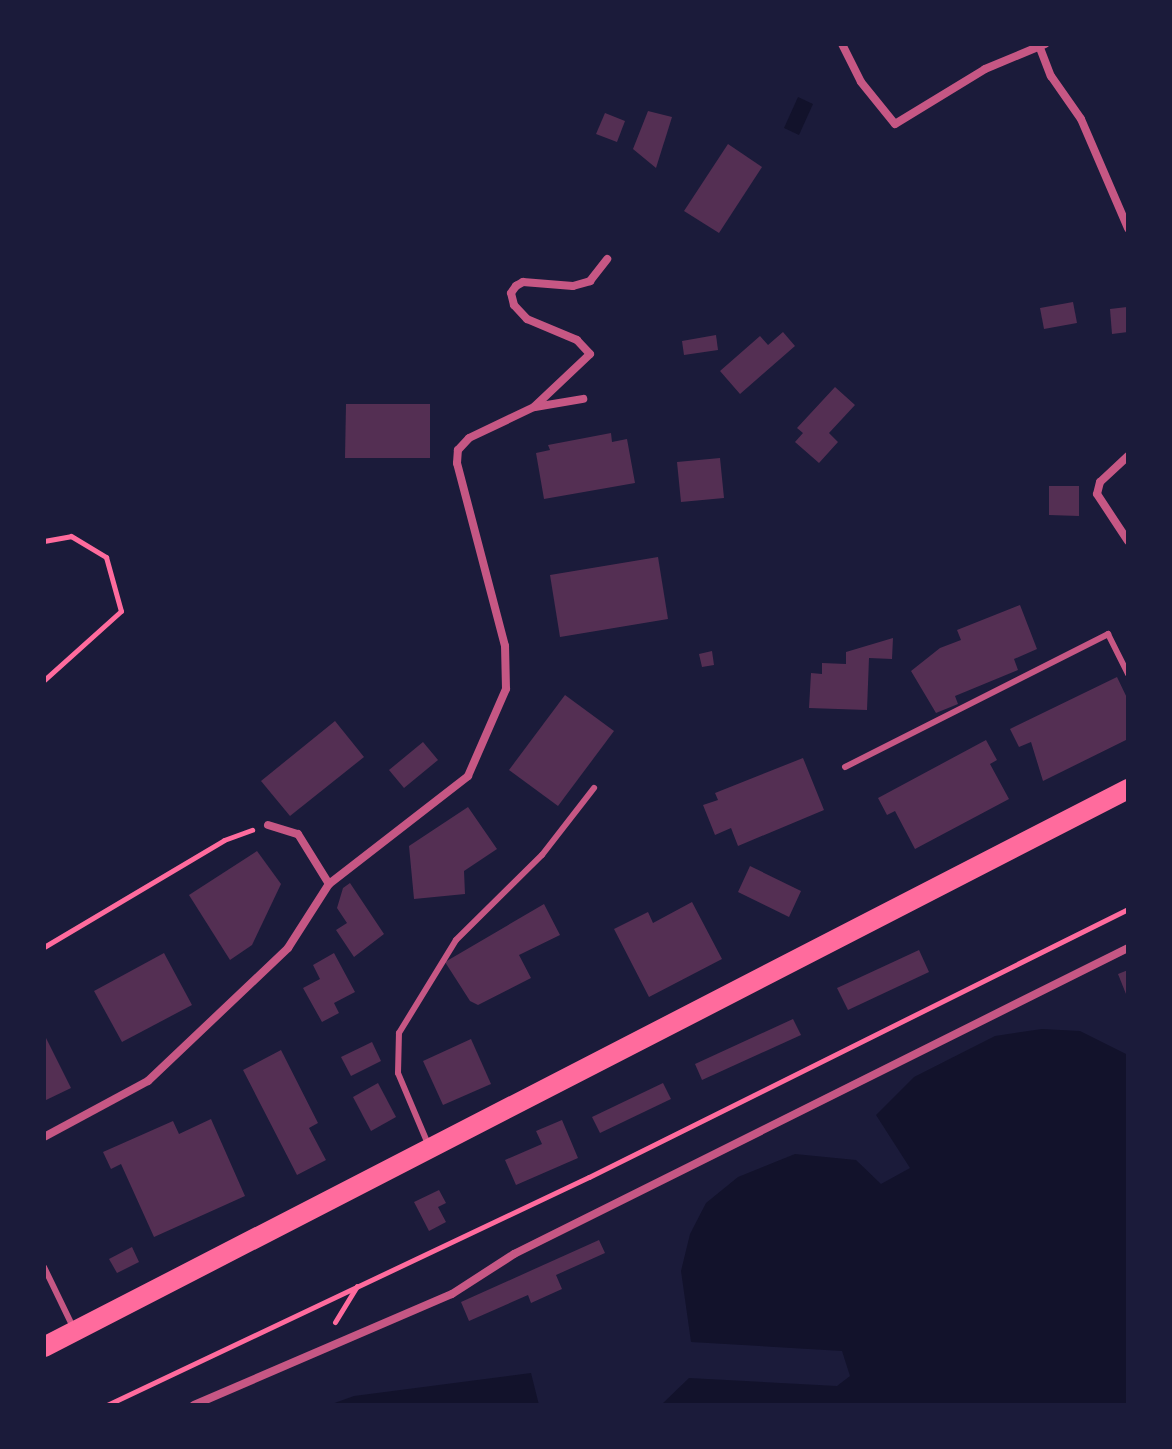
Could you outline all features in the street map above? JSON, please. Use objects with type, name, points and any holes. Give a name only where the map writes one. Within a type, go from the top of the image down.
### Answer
[{"type":"main road","points":[[44,1347],[431,1151],[1128,789]]},
{"type":"street","points":[[842,44],[861,82],[895,124],[985,69],[1042,46],[1051,76],[1081,119],[1128,228]]},
{"type":"street","points":[[534,407],[590,354],[577,340],[527,319],[511,293],[523,282],[573,286],[590,281],[607,259]]},
{"type":"street","points":[[44,1137],[148,1081],[224,1014],[288,948],[329,884],[468,776],[506,689],[505,646],[457,457],[469,438],[534,407],[583,399]]},
{"type":"street","points":[[1128,456],[1100,482],[1097,494],[1128,541]]},
{"type":"street","points":[[268,825],[298,834],[329,884]]},
{"type":"street","points":[[194,1405],[452,1294],[514,1254],[1128,948]]},
{"type":"lane","points":[[845,767],[1108,634],[1128,674]]},
{"type":"lane","points":[[431,1151],[398,1073],[399,1033],[456,940],[542,855],[594,788]]},
{"type":"lane","points":[[44,1267],[75,1330]]},
{"type":"path","points":[[44,541],[71,536],[106,557],[121,611],[44,680]]},
{"type":"path","points":[[44,947],[224,840],[268,825]]},
{"type":"path","points":[[107,1405],[589,1177],[1128,909]]},
{"type":"shaded area","points":[[798,97],[813,104],[799,135],[784,128]]},
{"type":"shaded area","points":[[1042,1029],[1080,1031],[1128,1055],[1128,1405],[661,1405],[689,1378],[837,1386],[850,1376],[842,1351],[691,1342],[681,1271],[690,1234],[706,1203],[738,1177],[795,1154],[856,1160],[881,1184],[910,1168],[876,1115],[914,1077],[995,1036]]},
{"type":"shaded area","points":[[531,1373],[539,1405],[329,1405],[354,1396]]},
{"type":"building","points":[[648,111],[672,117],[656,168],[633,149]]},
{"type":"building","points":[[605,113],[625,121],[617,142],[596,134]]},
{"type":"building","points":[[728,144],[762,167],[719,233],[684,211]]},
{"type":"building","points":[[1073,302],[1077,323],[1044,329],[1040,308]]},
{"type":"building","points":[[1127,307],[1128,332],[1112,334],[1110,309]]},
{"type":"building","points":[[783,332],[795,346],[740,394],[720,371],[760,336],[768,345]]},
{"type":"building","points":[[716,335],[718,350],[684,355],[682,341]]},
{"type":"building","points":[[835,387],[855,405],[829,433],[838,442],[819,463],[795,442],[803,433],[797,428]]},
{"type":"building","points":[[346,404],[430,404],[430,458],[345,458]]},
{"type":"building","points":[[611,433],[612,442],[627,439],[635,483],[544,499],[536,453],[550,450],[548,445]]},
{"type":"building","points":[[720,458],[724,498],[681,502],[677,462]]},
{"type":"building","points":[[1049,486],[1079,486],[1079,516],[1049,515]]},
{"type":"building","points":[[658,557],[668,619],[560,637],[550,575]]},
{"type":"building","points":[[1020,605],[1037,649],[1014,659],[1018,670],[955,696],[958,704],[936,713],[911,671],[940,648],[961,640],[957,630]]},
{"type":"building","points":[[893,638],[892,659],[869,658],[867,710],[809,708],[811,673],[822,674],[822,663],[846,664],[846,652]]},
{"type":"building","points":[[712,651],[714,665],[702,667],[699,654]]},
{"type":"building","points":[[1117,677],[1128,700],[1128,739],[1043,781],[1031,742],[1019,747],[1010,729]]},
{"type":"building","points":[[565,695],[614,731],[558,806],[509,770]]},
{"type":"building","points":[[335,721],[364,757],[290,816],[261,781]]},
{"type":"building","points":[[986,740],[997,760],[990,764],[1009,799],[915,849],[895,811],[887,815],[878,798]]},
{"type":"building","points":[[423,742],[438,760],[404,788],[389,770]]},
{"type":"building","points":[[803,758],[824,810],[738,846],[731,828],[715,835],[703,805],[718,800],[715,793]]},
{"type":"building","points":[[468,807],[497,849],[464,871],[465,894],[414,899],[409,846]]},
{"type":"building","points":[[257,851],[281,884],[252,945],[230,960],[189,895]]},
{"type":"building","points":[[750,866],[801,891],[789,917],[738,892]]},
{"type":"building","points":[[350,883],[384,934],[354,957],[336,930],[347,923],[337,908],[343,888]]},
{"type":"building","points":[[692,902],[722,959],[649,997],[614,929],[648,912],[653,923]]},
{"type":"building","points":[[544,904],[560,935],[519,955],[531,978],[478,1005],[470,1001],[445,962]]},
{"type":"building","points":[[919,950],[929,972],[848,1010],[837,988]]},
{"type":"building","points":[[164,953],[192,1005],[122,1042],[94,991]]},
{"type":"building","points":[[334,953],[355,992],[334,1003],[339,1013],[322,1022],[303,988],[320,979],[313,965]]},
{"type":"building","points":[[1128,970],[1128,999],[1118,974]]},
{"type":"building","points":[[793,1019],[801,1035],[702,1080],[695,1064]]},
{"type":"building","points":[[44,1034],[71,1088],[44,1101]]},
{"type":"building","points":[[471,1039],[491,1084],[443,1105],[423,1061]]},
{"type":"building","points":[[372,1042],[381,1061],[351,1076],[341,1057]]},
{"type":"building","points":[[281,1050],[318,1123],[309,1128],[326,1160],[297,1175],[243,1070]]},
{"type":"building","points":[[378,1083],[396,1117],[371,1131],[353,1097]]},
{"type":"building","points":[[663,1083],[671,1099],[600,1133],[592,1117]]},
{"type":"building","points":[[211,1119],[245,1196],[154,1237],[121,1164],[111,1169],[103,1152],[173,1121],[179,1134]]},
{"type":"building","points":[[562,1120],[578,1158],[516,1185],[505,1160],[542,1144],[536,1131]]},
{"type":"building","points":[[439,1190],[446,1203],[438,1207],[446,1222],[429,1231],[414,1202]]},
{"type":"building","points":[[599,1240],[605,1253],[556,1275],[562,1289],[531,1303],[528,1295],[469,1321],[461,1302]]},
{"type":"building","points":[[132,1247],[139,1262],[117,1273],[109,1259]]}]
